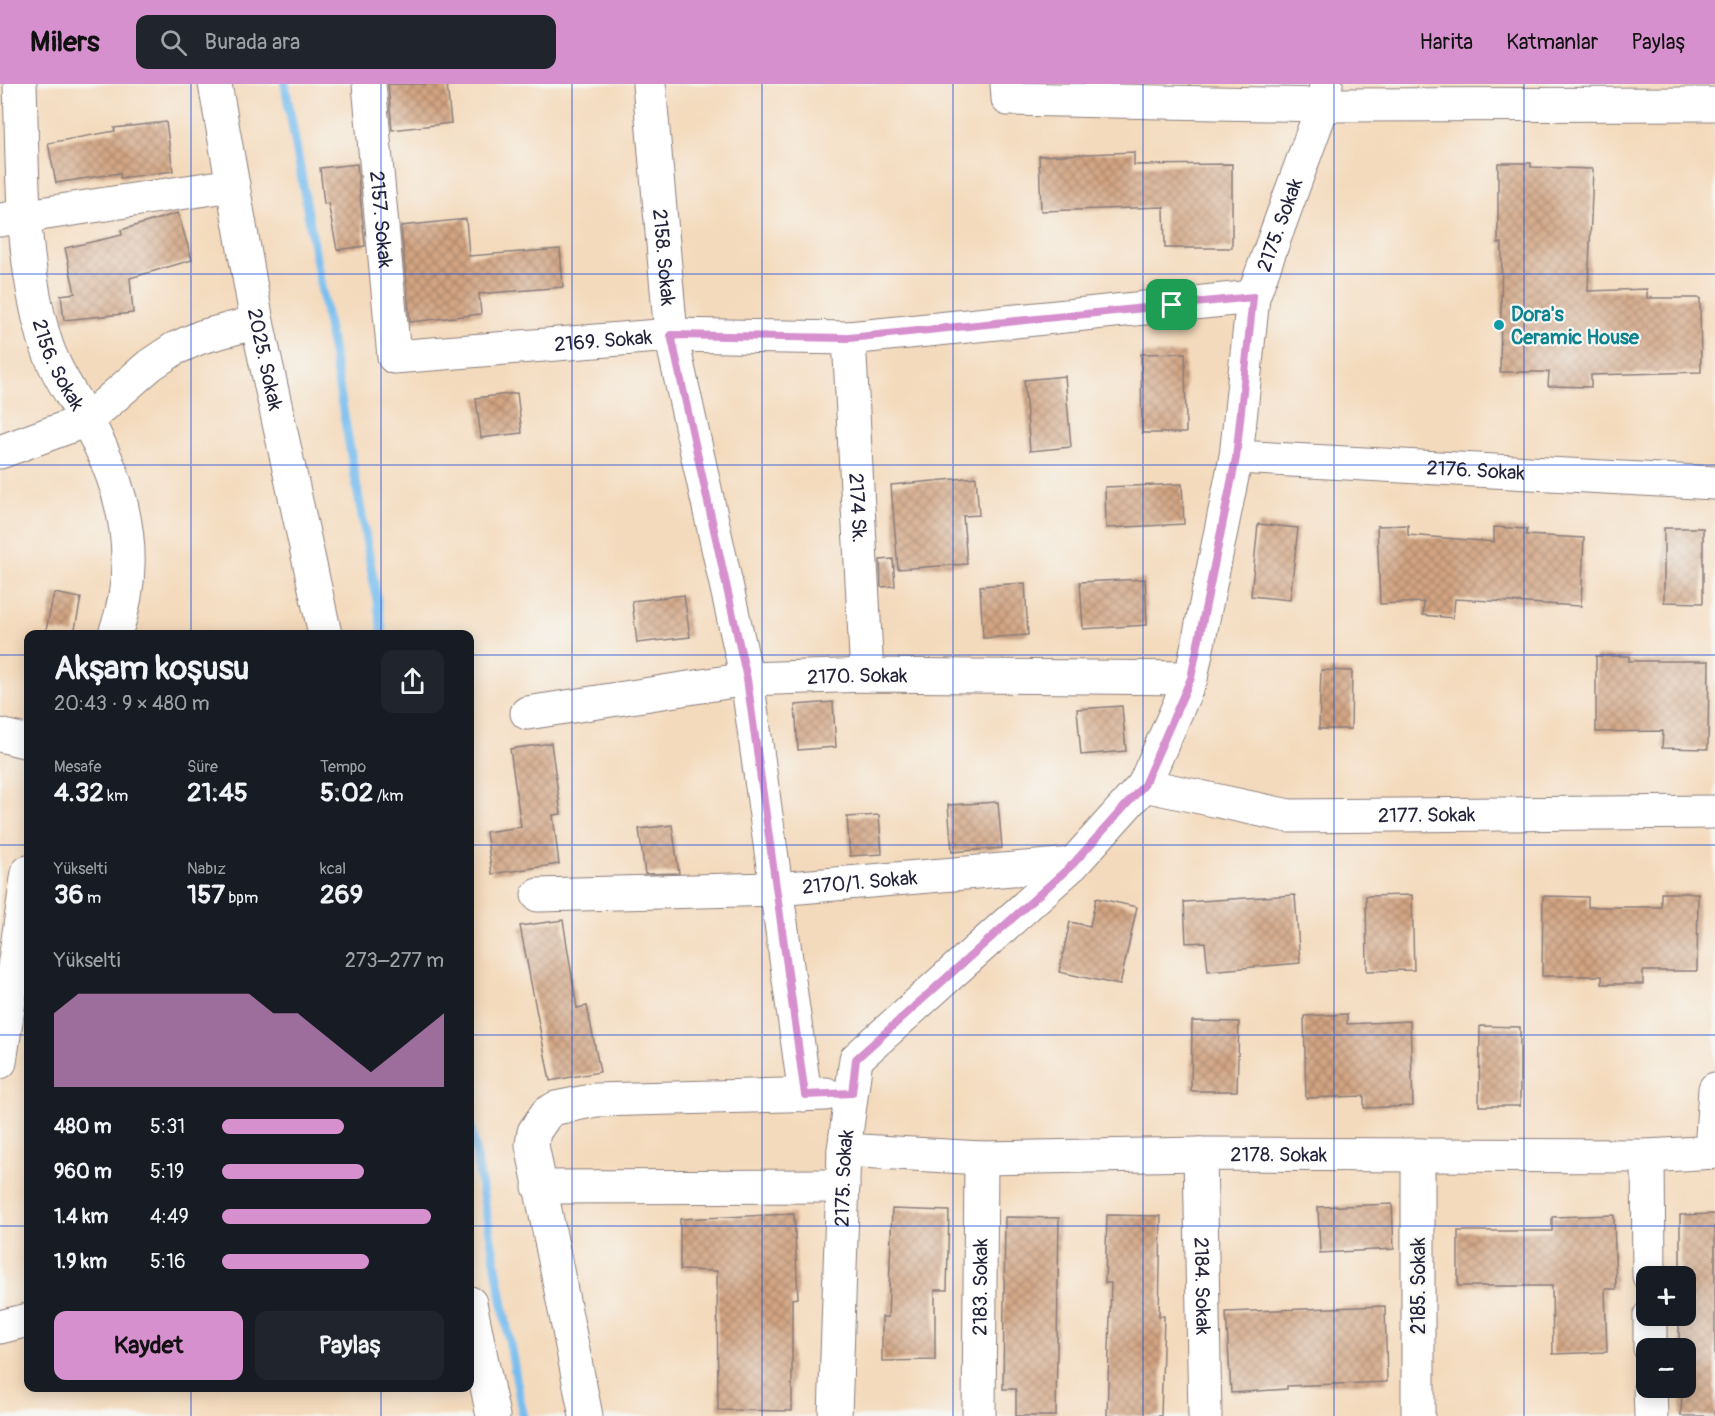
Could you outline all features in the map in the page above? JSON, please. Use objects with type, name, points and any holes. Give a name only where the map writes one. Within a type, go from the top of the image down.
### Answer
[{"type":"street","name":"2156. Sokak","points":[[20,84],[12,218],[44,338],[57,375],[87,420],[107,459],[123,505],[128,536],[129,580],[116,630]]},
{"type":"street","name":"2025. Sokak","points":[[215,84],[257,322],[324,630]]},
{"type":"street","name":"2157. Sokak","points":[[369,84],[394,357]]},
{"type":"street","name":"2158. Sokak","points":[[649,84],[671,335],[747,679],[805,1095]]},
{"type":"street","points":[[1007,84],[1008,99],[1324,94],[1715,104]]},
{"type":"street","name":"2175. Sokak","points":[[835,1416],[844,1150],[856,1059],[1073,864],[1144,785],[1191,678],[1236,458],[1253,297],[1324,94]]},
{"type":"street","points":[[12,218],[233,185]]},
{"type":"street","name":"2169. Sokak","points":[[394,357],[671,335],[849,338],[1253,297]]},
{"type":"street","points":[[0,452],[87,420],[150,365],[174,350],[201,337],[257,322]]},
{"type":"street","name":"2174 Sk.","points":[[849,338],[867,675]]},
{"type":"street","name":"2176. Sokak","points":[[1236,458],[1715,483]]},
{"type":"street","name":"2170. Sokak","points":[[527,713],[747,679],[867,675],[1191,678]]},
{"type":"street","points":[[0,735],[24,741]]},
{"type":"street","name":"2177. Sokak","points":[[1144,785],[1289,816],[1715,812]]},
{"type":"street","name":"2170/1. Sokak","points":[[538,894],[776,889],[1073,864]]},
{"type":"street","points":[[0,1062],[20,894]]},
{"type":"street","points":[[1713,1152],[1715,1089]]},
{"type":"street","points":[[586,1416],[531,1145],[534,1132],[541,1120],[556,1108],[596,1100],[852,1093]]},
{"type":"street","name":"2178. Sokak","points":[[844,1150],[981,1158],[1200,1154],[1648,1156],[1713,1152]]},
{"type":"street","name":"2184. Sokak","points":[[1200,1154],[1205,1416]]},
{"type":"street","name":"2185. Sokak","points":[[1418,1155],[1418,1416]]},
{"type":"street","points":[[1648,1156],[1649,1266]]},
{"type":"street","name":"2183. Sokak","points":[[979,1416],[981,1158]]},
{"type":"street","points":[[539,1187],[843,1186]]},
{"type":"street","points":[[0,1327],[24,1321]]},
{"type":"street","points":[[474,1323],[493,1416]]},
{"type":"street","points":[[1650,1398],[1651,1416]]},
{"type":"building","points":[[388,84],[447,84],[451,123],[392,130]]},
{"type":"building","points":[[166,122],[173,171],[120,178],[120,173],[56,183],[48,143],[115,131],[114,128]]},
{"type":"building","points":[[1134,152],[1134,165],[1232,164],[1232,248],[1165,248],[1164,207],[1041,211],[1039,156]]},
{"type":"building","points":[[1498,163],[1531,163],[1531,167],[1593,169],[1588,291],[1647,289],[1647,298],[1700,298],[1701,372],[1591,375],[1591,387],[1548,386],[1549,372],[1500,372],[1502,243],[1498,243]]},
{"type":"building","points":[[357,164],[365,246],[337,250],[328,203],[324,204],[320,168]]},
{"type":"building","points":[[178,213],[192,260],[130,278],[133,313],[64,320],[61,295],[75,293],[65,248],[122,235],[121,230]]},
{"type":"building","points":[[466,219],[469,256],[560,249],[563,287],[479,294],[481,314],[410,322],[401,226]]},
{"type":"building","points":[[1185,353],[1186,433],[1142,433],[1141,354]]},
{"type":"building","points":[[1065,376],[1071,447],[1030,451],[1024,380]]},
{"type":"building","points":[[517,393],[522,433],[481,438],[476,398]]},
{"type":"building","points":[[976,477],[979,515],[963,516],[967,564],[898,569],[891,485]]},
{"type":"building","points":[[1182,484],[1184,524],[1106,528],[1105,487]]},
{"type":"building","points":[[1258,524],[1298,528],[1290,600],[1251,596]]},
{"type":"building","points":[[1408,525],[1408,535],[1494,542],[1494,527],[1527,529],[1526,535],[1584,538],[1581,606],[1455,599],[1453,618],[1423,615],[1424,602],[1380,604],[1377,526]]},
{"type":"building","points":[[1664,528],[1703,528],[1703,603],[1664,602]]},
{"type":"building","points":[[893,559],[895,586],[881,587],[880,560]]},
{"type":"building","points":[[1145,579],[1147,625],[1083,629],[1080,582]]},
{"type":"building","points":[[1025,583],[1028,635],[983,638],[980,586]]},
{"type":"building","points":[[54,593],[81,598],[75,630],[46,630]]},
{"type":"building","points":[[684,595],[690,637],[637,643],[632,601]]},
{"type":"building","points":[[1596,656],[1629,656],[1629,661],[1709,661],[1708,749],[1662,748],[1663,731],[1596,732]]},
{"type":"building","points":[[1321,670],[1352,671],[1351,729],[1319,729]]},
{"type":"building","points":[[833,702],[836,747],[798,750],[795,705]]},
{"type":"building","points":[[1122,706],[1126,751],[1081,755],[1077,709]]},
{"type":"building","points":[[551,743],[561,814],[553,815],[559,864],[492,874],[486,832],[521,827],[510,749]]},
{"type":"building","points":[[998,802],[1002,848],[952,852],[948,805]]},
{"type":"building","points":[[879,815],[882,854],[850,856],[847,817]]},
{"type":"building","points":[[672,825],[679,873],[645,874],[639,829]]},
{"type":"building","points":[[1661,893],[1698,893],[1697,971],[1643,971],[1643,984],[1602,984],[1602,976],[1542,976],[1543,896],[1588,897],[1588,907],[1661,907]]},
{"type":"building","points":[[1295,895],[1300,963],[1208,971],[1205,942],[1186,943],[1184,902]]},
{"type":"building","points":[[1412,895],[1414,970],[1367,971],[1366,896]]},
{"type":"building","points":[[1096,898],[1137,907],[1120,985],[1059,972],[1070,922],[1090,926]]},
{"type":"building","points":[[563,920],[577,1008],[587,1006],[600,1072],[550,1081],[520,926]]},
{"type":"building","points":[[1347,1014],[1347,1024],[1410,1021],[1413,1106],[1364,1108],[1364,1096],[1306,1098],[1304,1016]]},
{"type":"building","points":[[1192,1021],[1239,1022],[1237,1091],[1191,1091]]},
{"type":"building","points":[[1480,1026],[1520,1027],[1520,1106],[1479,1106]]},
{"type":"building","points":[[1392,1204],[1394,1249],[1320,1253],[1318,1207]]},
{"type":"building","points":[[892,1209],[949,1211],[947,1290],[935,1290],[935,1360],[882,1361],[882,1317],[888,1317]]},
{"type":"building","points":[[794,1214],[798,1298],[792,1299],[792,1411],[718,1410],[717,1271],[680,1270],[680,1219]]},
{"type":"building","points":[[1715,1214],[1715,1416],[1681,1416],[1682,1398],[1696,1398],[1696,1338],[1679,1338],[1679,1326],[1696,1326],[1696,1266],[1680,1266],[1680,1215]]},
{"type":"building","points":[[1107,1215],[1161,1216],[1159,1316],[1164,1316],[1161,1416],[1107,1416],[1111,1283],[1105,1283]]},
{"type":"building","points":[[1614,1215],[1616,1289],[1605,1289],[1607,1352],[1553,1354],[1552,1286],[1458,1286],[1458,1231],[1552,1231],[1552,1217]]},
{"type":"building","points":[[1005,1217],[1059,1218],[1056,1416],[1016,1416],[1016,1389],[1003,1389]]},
{"type":"building","points":[[1385,1306],[1387,1382],[1287,1386],[1287,1389],[1231,1393],[1226,1312]]},
{"type":"waterway","points":[[285,84],[382,630]]},
{"type":"waterway","points":[[474,1145],[523,1416]]},
{"type":"place","name":"Dora's Ceramic House","points":[[1499,325]]},
{"type":"route","points":[[1253,297],[1236,458],[1191,678],[1144,785],[1073,864],[856,1059],[852,1093],[805,1095],[747,679],[671,335],[849,338],[1172,305],[1253,297]]}]
